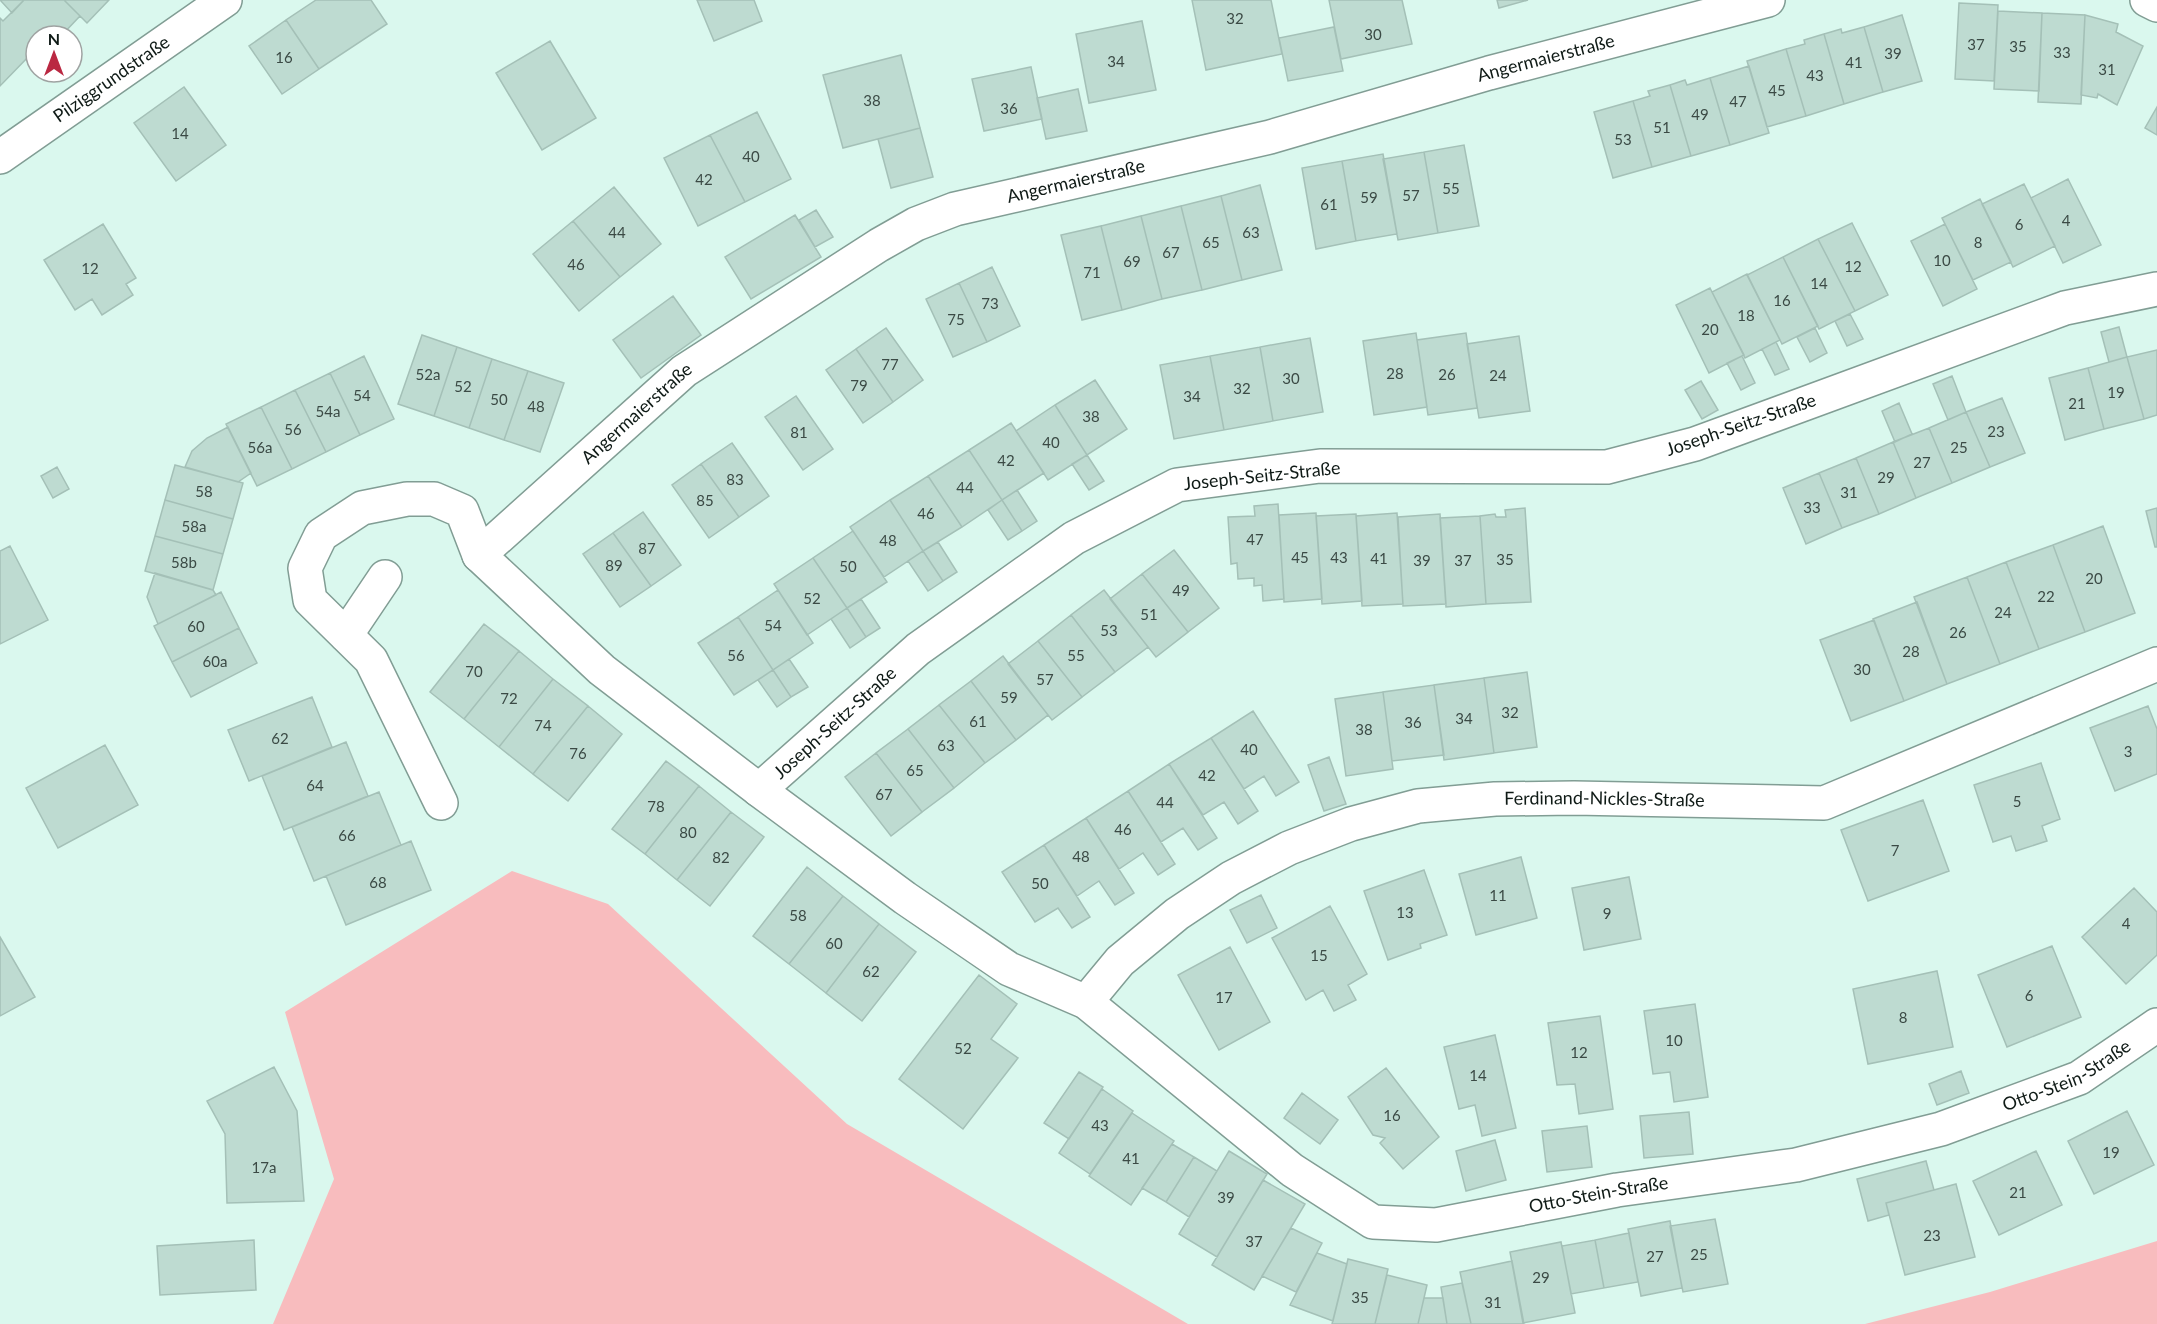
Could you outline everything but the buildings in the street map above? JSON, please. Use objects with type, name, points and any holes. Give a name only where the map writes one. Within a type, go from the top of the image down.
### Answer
[{"type":"street","name":"Pilziggrundstraße","points":[[0,157],[225,0]]},
{"type":"street","name":"Angermaierstraße","points":[[479,555],[684,370],[879,245],[916,224],[955,209],[1270,137],[1489,73],[1768,0]]},
{"type":"street","points":[[2147,0],[2157,5]]},
{"type":"street","name":"Joseph-Seitz-Straße","points":[[1086,1002],[1009,969],[905,898],[759,790],[918,649],[1074,538],[1177,485],[1320,466],[1606,467],[1695,444],[2065,308],[2157,289]]},
{"type":"street","points":[[441,803],[371,660],[310,600],[305,568],[321,535],[362,508],[407,499],[434,499],[462,511],[479,555],[602,670],[759,790]]},
{"type":"street","points":[[346,635],[385,577]]},
{"type":"street","name":"Ferdinand-Nickles-Straße","points":[[1086,1002],[1120,961],[1177,914],[1231,878],[1289,848],[1352,824],[1418,806],[1495,799],[1574,798],[1824,803],[2157,664]]},
{"type":"street","name":"Otto-Stein-Straße","points":[[1086,1002],[1292,1170],[1373,1222],[1436,1225],[1617,1190],[1796,1165],[1941,1129],[2079,1078],[2157,1025]]},
{"type":"shaded area","points":[[512,871],[608,904],[847,1124],[1188,1324],[273,1324],[334,1179],[285,1012]]},
{"type":"shaded area","points":[[2157,1241],[2157,1324],[1865,1324],[1990,1292]]}]
